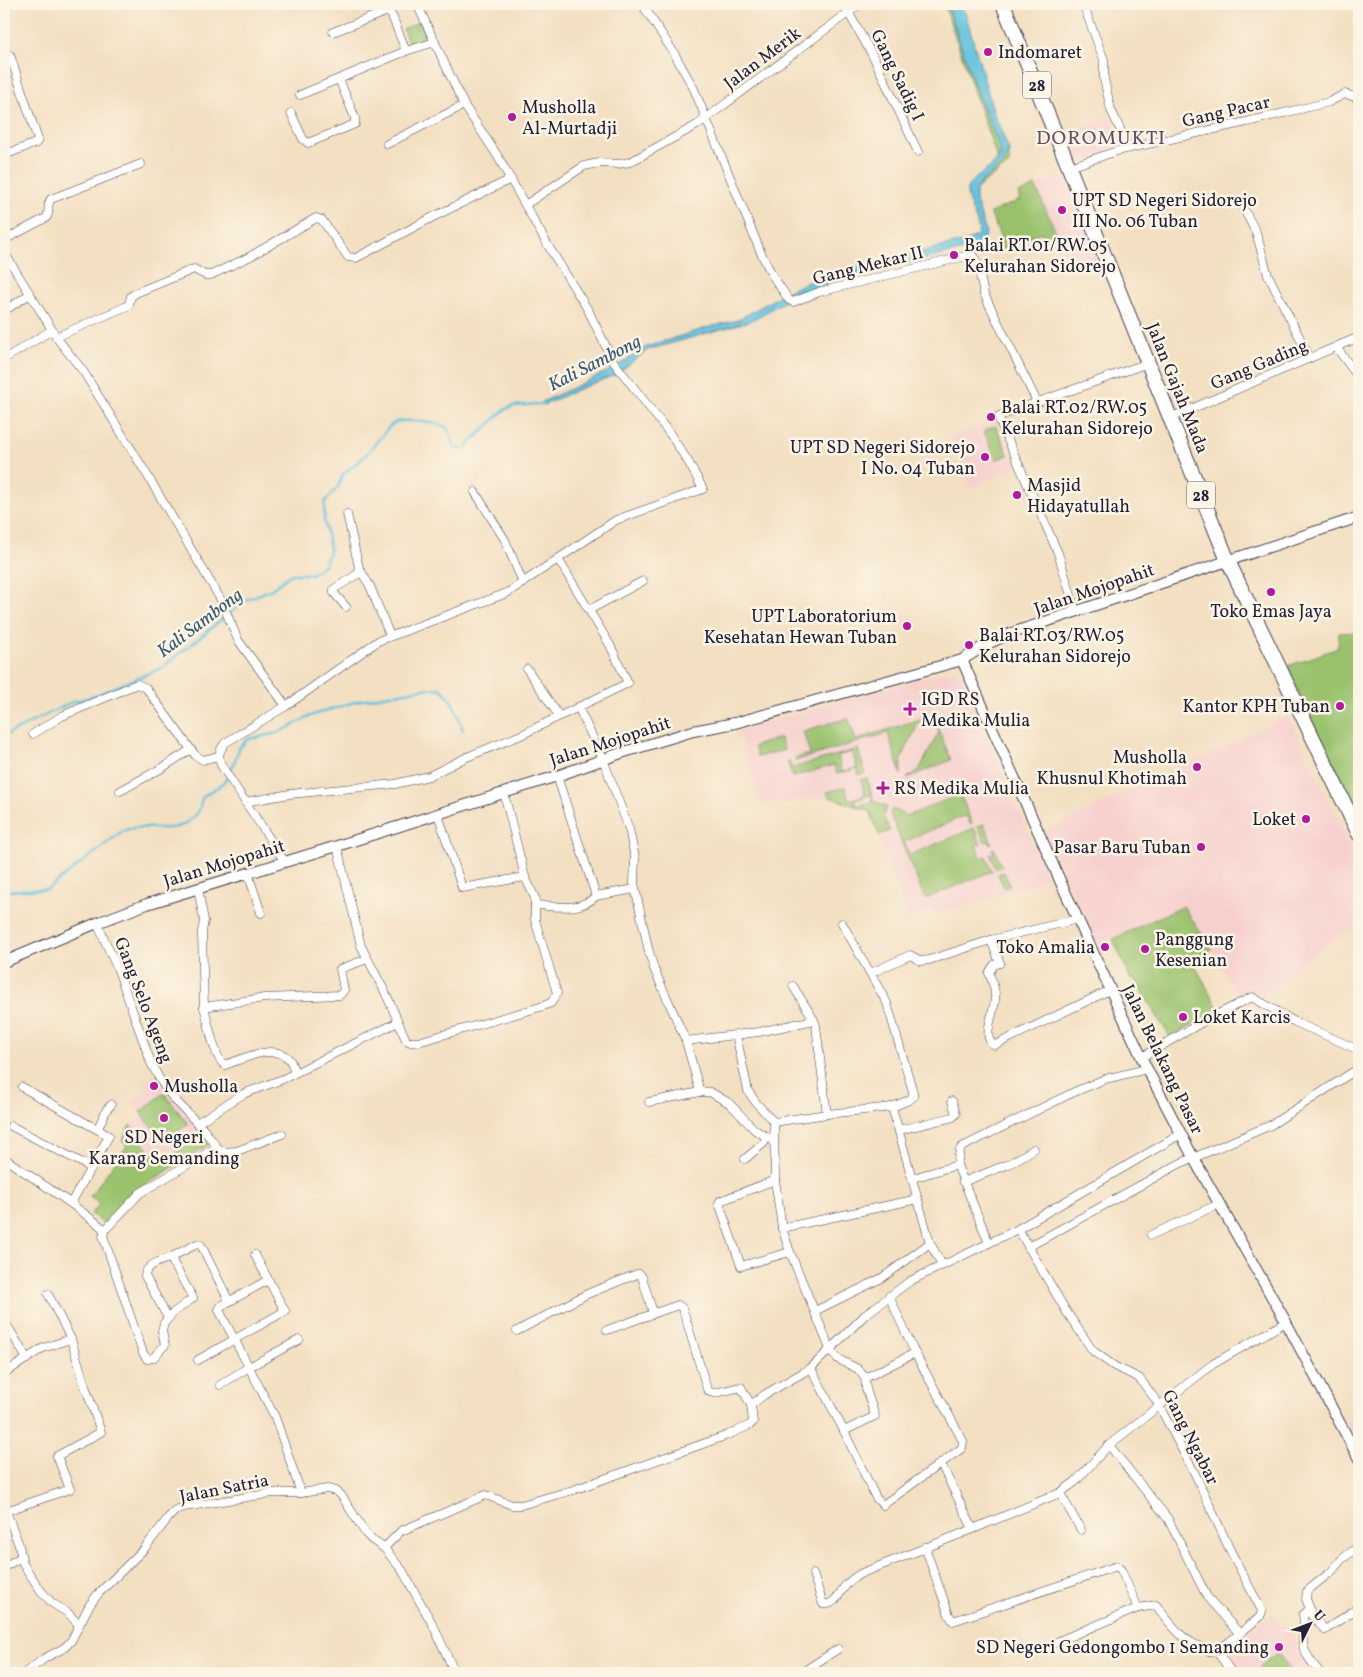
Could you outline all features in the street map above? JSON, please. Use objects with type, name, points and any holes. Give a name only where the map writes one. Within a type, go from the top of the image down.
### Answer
[{"type":"highway","name":"Jalan Gajah Mada","points":[[1003,4],[1228,561],[1359,834]]},
{"type":"street","points":[[285,862],[221,765],[218,756],[220,749],[231,739],[286,706],[369,646],[390,636],[513,590],[616,520],[704,489],[680,447],[613,361],[588,310],[490,144],[464,105],[417,4]]},
{"type":"street","points":[[642,4],[680,62],[707,118]]},
{"type":"street","name":"Jalan Merik","points":[[525,205],[584,166],[599,163],[618,164],[630,162],[692,128],[860,4]]},
{"type":"street","points":[[334,32],[388,11],[391,14],[406,51]]},
{"type":"street","name":"Gang Sadig I","points":[[848,12],[871,52],[918,152]]},
{"type":"street","points":[[1086,12],[1104,60],[1104,79],[1113,114],[1129,148]]},
{"type":"street","points":[[300,95],[406,51],[435,42]]},
{"type":"street","points":[[4,155],[36,143],[38,140],[10,54]]},
{"type":"street","points":[[291,113],[304,141],[308,143],[355,124],[355,118],[339,79]]},
{"type":"street","name":"Gang Pacar","points":[[1070,167],[1129,148],[1329,102],[1345,94],[1359,98]]},
{"type":"street","points":[[387,144],[464,105]]},
{"type":"street","name":"Gang Mekar II","points":[[707,118],[753,237],[772,275],[790,300],[793,302],[819,292],[966,256],[973,256],[978,262],[984,294],[1037,402]]},
{"type":"street","points":[[4,240],[46,218],[48,203],[51,199],[141,164]]},
{"type":"street","points":[[56,338],[127,306],[131,296],[146,288],[194,269],[205,276],[211,275],[251,256],[316,218],[322,220],[348,257],[356,258],[433,217],[511,179]]},
{"type":"street","points":[[1241,204],[1256,232],[1269,277],[1310,358]]},
{"type":"street","points":[[4,252],[56,338],[83,371],[102,401],[225,607],[238,640],[286,706]]},
{"type":"street","points":[[4,311],[30,294]]},
{"type":"street","points":[[4,359],[52,330]]},
{"type":"street","name":"Gang Gading","points":[[1170,418],[1359,337]]},
{"type":"street","points":[[1336,347],[1359,378]]},
{"type":"street","points":[[1076,612],[1058,553],[999,417],[1001,414],[1148,363]]},
{"type":"street","points":[[475,492],[505,540],[523,583]]},
{"type":"street","points":[[347,514],[356,558],[361,572],[370,586],[390,636]]},
{"type":"street","name":"Jalan Mojopahit","points":[[4,962],[147,904],[438,814],[557,776],[603,759],[693,731],[735,723],[962,660],[996,640],[1359,517]]},
{"type":"street","points":[[245,802],[267,797],[412,781],[438,773],[467,757],[521,735],[626,684],[628,681],[610,645],[558,559]]},
{"type":"street","points":[[346,607],[334,593],[334,589],[361,572]]},
{"type":"street","points":[[589,610],[643,581]]},
{"type":"street","name":"Jalan Belakang Pasar","points":[[962,660],[1147,1068],[1180,1134],[1286,1322],[1359,1459]]},
{"type":"street","points":[[527,669],[559,716]]},
{"type":"street","points":[[33,734],[62,716],[137,684],[146,688],[190,750],[203,760],[218,756]]},
{"type":"street","points":[[578,707],[603,759],[631,836],[635,858],[634,877],[654,969],[686,1041],[700,1092]]},
{"type":"street","points":[[120,791],[190,750]]},
{"type":"street","points":[[557,776],[596,896]]},
{"type":"street","points":[[337,846],[361,946],[387,996],[406,1040],[418,1042],[551,1003],[557,993],[535,920],[535,898],[525,877],[504,793]]},
{"type":"street","points":[[438,814],[462,888],[525,877]]},
{"type":"street","points":[[248,873],[261,913]]},
{"type":"street","points":[[198,888],[204,921],[202,932],[204,1007],[217,1055],[221,1063],[226,1065],[270,1052],[282,1055],[290,1060],[295,1073]]},
{"type":"street","points":[[535,905],[581,906],[596,896],[636,888]]},
{"type":"street","points":[[871,973],[910,955],[920,961],[930,960],[991,940],[1078,919]]},
{"type":"street","name":"Gang Selo Ageng","points":[[97,923],[118,970],[146,1052],[156,1074],[216,1147]]},
{"type":"street","points":[[774,1122],[892,1107],[913,1097],[890,1011],[871,973],[842,923]]},
{"type":"street","points":[[991,940],[1000,963],[994,965],[989,973],[995,987],[995,1000],[988,1031],[989,1041],[992,1044],[995,1045],[1110,990]]},
{"type":"street","points":[[204,1007],[264,998],[340,995],[344,990],[340,969],[367,959]]},
{"type":"street","points":[[793,986],[816,1026],[827,1114]]},
{"type":"street","points":[[1142,1057],[1206,1020],[1252,997],[1295,1022],[1359,1050]]},
{"type":"street","points":[[686,1041],[759,1032],[814,1020]]},
{"type":"street","points":[[197,1123],[243,1094],[283,1079],[398,1022]]},
{"type":"street","points":[[736,1034],[748,1091],[774,1122],[775,1180],[782,1228],[790,1252],[830,1348],[838,1360],[858,1369],[864,1378],[875,1416],[844,1432]]},
{"type":"street","points":[[989,1243],[957,1165],[960,1150],[1089,1086],[1105,1079],[1147,1068]]},
{"type":"street","points":[[1028,1247],[1179,1164],[1271,1125],[1359,1068]]},
{"type":"street","points":[[22,1087],[108,1134],[109,1138],[72,1204]]},
{"type":"street","points":[[649,1102],[700,1092],[710,1092],[729,1103],[756,1130],[774,1141]]},
{"type":"street","points":[[899,1130],[953,1117],[956,1114],[952,1101]]},
{"type":"street","points":[[98,1128],[107,1109],[111,1105]]},
{"type":"street","points":[[892,1107],[930,1243],[942,1266]]},
{"type":"street","points":[[11,1126],[92,1168]]},
{"type":"street","points":[[173,1257],[172,1261],[193,1298],[168,1318],[162,1327],[165,1345],[153,1358],[148,1359],[143,1353],[105,1242],[105,1230],[140,1193],[216,1147],[223,1152],[230,1152],[282,1134]]},
{"type":"street","points":[[751,1405],[764,1395],[811,1368],[861,1319],[910,1282],[1018,1229],[1180,1134]]},
{"type":"street","points":[[745,1159],[764,1142],[766,1136]]},
{"type":"street","points":[[963,1182],[1009,1164],[1034,1149]]},
{"type":"street","points":[[4,1158],[81,1209],[105,1230]]},
{"type":"street","points":[[913,1178],[957,1165]]},
{"type":"street","points":[[775,1180],[719,1203],[741,1266],[790,1252]]},
{"type":"street","points":[[782,1228],[918,1199]]},
{"type":"street","points":[[1151,1236],[1219,1204]]},
{"type":"street","name":"Gang Ngabar","points":[[1018,1229],[1066,1311],[1093,1351],[1114,1366],[1139,1378],[1147,1386],[1196,1476],[1230,1550],[1262,1611],[1260,1617],[1220,1648],[1219,1654]]},
{"type":"street","points":[[815,1311],[882,1278],[930,1243]]},
{"type":"street","points":[[168,1318],[145,1276],[146,1272],[148,1268],[162,1260],[173,1257],[197,1244],[201,1245],[230,1301]]},
{"type":"street","points":[[198,1360],[285,1311],[255,1255]]},
{"type":"street","points":[[517,1332],[587,1294],[637,1274],[640,1274],[642,1277],[653,1313]]},
{"type":"street","points":[[268,1280],[230,1301],[219,1310],[275,1417],[301,1493]]},
{"type":"street","points":[[48,1294],[71,1339],[101,1432],[57,1456],[70,1489],[5,1511],[23,1564],[41,1591],[52,1603],[68,1613],[79,1625]]},
{"type":"street","points":[[811,1368],[876,1498],[882,1504],[885,1504],[962,1448],[963,1441],[914,1353],[889,1296]]},
{"type":"street","points":[[455,1673],[416,1594],[402,1570],[384,1548],[401,1531],[486,1495],[512,1505],[521,1505],[573,1490],[728,1435],[752,1424],[751,1405],[741,1387],[714,1393],[707,1389],[682,1308],[678,1305],[608,1330]]},
{"type":"street","points":[[4,1320],[27,1359]]},
{"type":"street","points":[[813,1574],[823,1604],[826,1604],[835,1600],[847,1584],[862,1572],[1060,1493],[1076,1482],[1109,1445],[1213,1364],[1286,1322]]},
{"type":"street","points":[[8,1371],[43,1348],[71,1339]]},
{"type":"street","points":[[220,1385],[298,1340]]},
{"type":"street","points":[[864,1378],[914,1353]]},
{"type":"street","points":[[1109,1445],[1168,1519],[1207,1597],[1240,1633]]},
{"type":"street","points":[[941,1464],[973,1529]]},
{"type":"street","name":"Jalan Satria","points":[[25,1673],[40,1661],[64,1648],[71,1641],[89,1606],[98,1594],[144,1549],[165,1520],[176,1510],[184,1507],[264,1494],[336,1491],[341,1495],[366,1534],[384,1548]]},
{"type":"street","points":[[1060,1493],[1081,1530]]},
{"type":"street","points":[[1320,1673],[1304,1650],[1303,1636],[1305,1624],[1303,1616],[1310,1608],[1306,1599],[1307,1591],[1359,1546]]},
{"type":"street","points":[[926,1547],[949,1616],[953,1621],[1117,1566],[1121,1570],[1138,1608]]},
{"type":"street","points":[[4,1567],[21,1557]]},
{"type":"street","points":[[1054,1643],[1138,1608],[1156,1605],[1170,1624],[1186,1640],[1202,1650],[1219,1654],[1232,1673]]},
{"type":"street","points":[[1308,1611],[1325,1630],[1359,1608]]},
{"type":"street","points":[[801,1673],[838,1650]]},
{"type":"shaded area","points":[[1111,116],[1124,145],[1076,162],[1065,135]]},
{"type":"shaded area","name":"UPT SD Negeri Sidorejo III No. 06 Tuban","points":[[1063,174],[1099,260],[1075,271],[1035,186]]},
{"type":"shaded area","name":"UPT SD Negeri Sidorejo I No. 04 Tuban","points":[[997,421],[1017,468],[970,488],[951,437]]},
{"type":"shaded area","name":"RS Medika Mulia","points":[[949,671],[957,671],[962,678],[1047,878],[1001,895],[933,915],[931,910],[908,919],[870,811],[829,797],[761,804],[738,730]]},
{"type":"shaded area","name":"Pasar Baru Tuban","points":[[1287,715],[1359,863],[1359,926],[1326,945],[1261,998],[1252,993],[1239,999],[1210,947],[1183,906],[1097,945],[1043,832],[1184,765],[1207,756]]},
{"type":"shaded area","name":"SD Negeri Karang Semanding","points":[[153,1075],[202,1134],[168,1159],[152,1154],[130,1125],[142,1116],[133,1103],[148,1090],[143,1084]]},
{"type":"shaded area","points":[[1359,1416],[1359,1447],[1346,1423]]},
{"type":"shaded area","name":"SD Negeri Gedongombo 1 Semanding","points":[[1272,1613],[1280,1626],[1284,1624],[1319,1673],[1236,1673],[1228,1661],[1240,1652],[1238,1649],[1232,1653],[1227,1647]]},
{"type":"green space","points":[[944,4],[947,4],[974,84],[1001,150],[998,161]]},
{"type":"green space","points":[[421,21],[429,39],[410,47],[403,29]]},
{"type":"green space","points":[[1009,150],[1009,164],[975,190],[981,182],[998,168]]},
{"type":"green space","points":[[1035,186],[1057,234],[1045,239],[1041,232],[1000,250],[997,243],[1002,240],[990,213],[1020,200],[1018,194]]},
{"type":"green space","points":[[996,426],[1008,455],[996,460],[984,431]]},
{"type":"green space","points":[[1359,632],[1359,816],[1301,698],[1288,666],[1338,648],[1339,633]]},
{"type":"green space","points":[[926,717],[935,721],[951,760],[907,778],[919,770],[939,732],[934,722],[926,718],[920,720],[901,760],[901,775],[888,733],[795,761],[795,758],[810,754],[803,731],[848,718],[856,740]]},
{"type":"green space","points":[[780,738],[784,750],[757,757],[754,746]]},
{"type":"green space","points":[[858,749],[865,773],[859,775],[857,768],[837,774],[834,765],[792,777],[787,761],[789,760],[792,768]],"holes":[[[852,752],[857,768],[842,772],[838,756]]]},
{"type":"green space","points":[[867,778],[874,801],[887,807],[883,816],[890,831],[879,835],[870,811],[829,797],[827,792],[845,787],[849,800],[865,795],[861,780]],"holes":[[[871,795],[873,801],[857,806],[855,800]]]},
{"type":"green space","points":[[960,794],[972,823],[970,824],[966,815],[904,842],[910,855],[974,828],[981,844],[976,845],[981,858],[986,856],[992,871],[925,899],[890,814],[892,809],[907,816]]},
{"type":"green space","points":[[984,824],[992,843],[990,844],[989,840],[985,842],[978,826]]},
{"type":"green space","points":[[994,848],[1002,867],[996,869],[990,854],[994,853],[992,849]]},
{"type":"green space","points":[[1004,872],[1010,886],[1004,888],[998,874]]},
{"type":"green space","points":[[1183,906],[1212,949],[1192,960],[1219,1010],[1170,1037],[1134,979],[1131,980],[1113,939]]},
{"type":"green space","points":[[164,1093],[188,1124],[164,1142],[140,1112]]},
{"type":"green space","points":[[130,1125],[150,1151],[161,1158],[168,1159],[202,1134],[209,1144],[136,1191],[111,1219],[103,1223],[91,1214],[99,1204],[90,1196],[127,1146],[122,1141]]},
{"type":"green space","points":[[1278,1653],[1292,1673],[1265,1673],[1260,1666]]},
{"type":"water","points":[[947,4],[957,4],[965,12],[994,114],[1009,150],[1001,166],[981,182],[976,189],[976,201],[986,233],[978,244],[971,248],[830,282],[794,296],[750,321],[648,350],[615,375],[544,405],[542,402],[613,369],[646,347],[738,320],[788,291],[825,274],[967,241],[978,235],[978,226],[968,200],[967,188],[996,162],[1001,151],[974,84]]},
{"type":"waterway","name":"Kali Sambong","points":[[4,736],[72,702],[91,697],[162,668],[246,600],[272,589],[291,574],[311,574],[324,565],[330,550],[324,519],[325,502],[338,487],[343,474],[362,459],[394,423],[412,421],[439,425],[448,429],[455,448],[464,449],[504,410],[513,406],[546,402]]},
{"type":"waterway","points":[[230,773],[240,747],[248,739],[274,734],[310,716],[361,700],[422,689],[440,688],[452,702],[463,730]]},
{"type":"waterway","points":[[4,891],[48,889],[120,833],[128,829],[173,828],[182,825],[192,819],[197,813],[203,797],[227,778]]},
{"type":"place","name":"Indomaret","points":[[988,52]]},
{"type":"place","name":"Musholla Al-Murtadji","points":[[512,117]]},
{"type":"place","name":"UPT SD Negeri Sidorejo III No. 06 Tuban","points":[[1062,210]]},
{"type":"place","name":"Balai RT.01/RW.05 Kelurahan Sidorejo","points":[[954,255]]},
{"type":"place","name":"Balai RT.02/RW.05 Kelurahan Sidorejo","points":[[991,417]]},
{"type":"place","name":"UPT SD Negeri Sidorejo I No. 04 Tuban","points":[[985,457]]},
{"type":"place","name":"Masjid Hidayatullah","points":[[1017,495]]},
{"type":"place","name":"Toko Emas Jaya","points":[[1271,592]]},
{"type":"place","name":"UPT Laboratorium Kesehatan Hewan Tuban","points":[[907,626]]},
{"type":"place","name":"Balai RT.03/RW.05 Kelurahan Sidorejo","points":[[969,645]]},
{"type":"place","name":"Kantor KPH Tuban","points":[[1340,706]]},
{"type":"place","name":"IGD RS Medika Mulia","points":[[910,709]]},
{"type":"place","name":"Musholla Khusnul Khotimah","points":[[1197,767]]},
{"type":"place","name":"RS Medika Mulia","points":[[883,788]]},
{"type":"place","name":"Loket","points":[[1306,819]]},
{"type":"place","name":"Pasar Baru Tuban","points":[[1201,847]]},
{"type":"place","name":"Toko Amalia","points":[[1105,947]]},
{"type":"place","name":"Panggung Kesenian","points":[[1145,949]]},
{"type":"place","name":"Loket Karcis","points":[[1183,1017]]},
{"type":"place","name":"Musholla","points":[[154,1086]]},
{"type":"place","name":"SD Negeri Karang Semanding","points":[[164,1118]]},
{"type":"place","name":"SD Negeri Gedongombo 1 Semanding","points":[[1279,1647]]},
{"type":"district","name":"DOROMUKTI","points":[[1101,137]]}]
